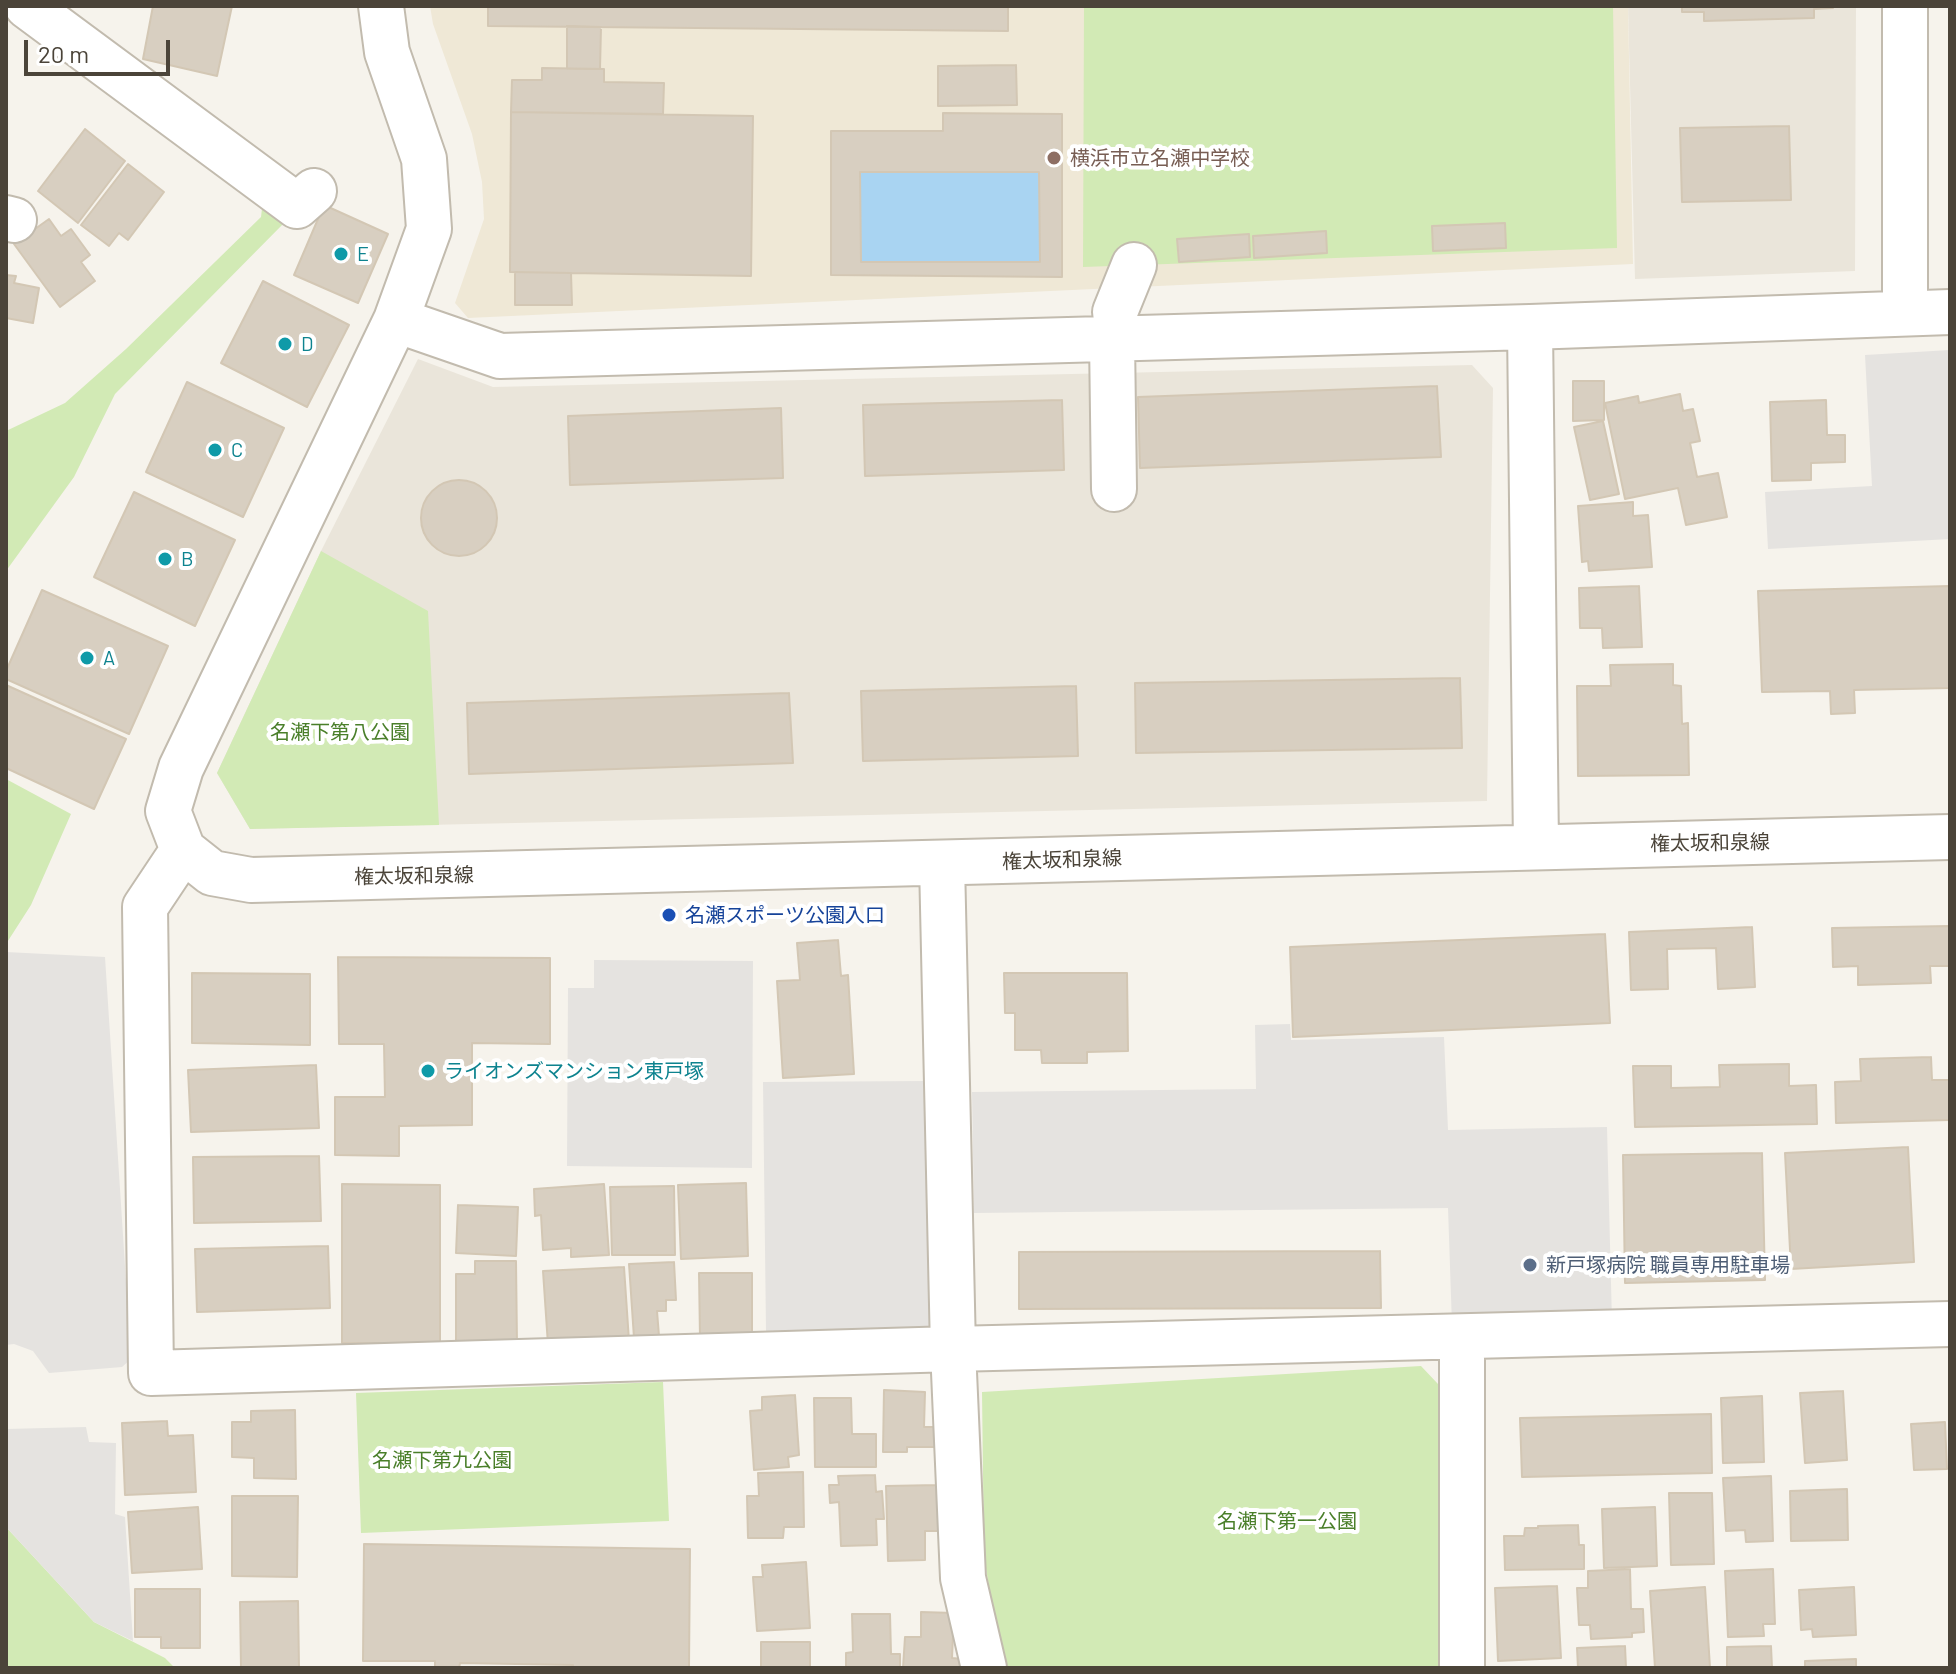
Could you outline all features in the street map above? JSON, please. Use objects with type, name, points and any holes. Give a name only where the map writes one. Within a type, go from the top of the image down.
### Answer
[{"type":"street","points":[[27,6],[297,206],[314,191]]},
{"type":"street","points":[[381,6],[387,52],[424,159],[429,229],[396,320],[181,768],[168,811],[183,850],[145,907],[151,1373],[1950,1324]]},
{"type":"street","points":[[1905,6],[1905,313]]},
{"type":"street","points":[[1114,489],[1114,326],[1134,265]]},
{"type":"street","points":[[396,320],[500,356],[1114,326],[1530,327],[1950,312]]},
{"type":"street","points":[[1530,327],[1536,847]]},
{"type":"street","name":"権太坂和泉線","points":[[183,850],[212,873],[251,880],[1950,837]]},
{"type":"street","points":[[942,863],[953,1349],[963,1578],[984,1668]]},
{"type":"street","points":[[1462,1337],[1462,1668]]},
{"type":"shaded area","name":"横浜市立名瀬中学校","points":[[430,6],[1628,6],[1633,264],[468,318],[455,303],[484,219],[482,182],[472,134],[433,24]]},
{"type":"shaded area","points":[[1628,6],[1856,6],[1855,271],[1635,279]]},
{"type":"shaded area","points":[[1950,350],[1950,539],[1768,549],[1765,492],[1872,486],[1865,355]]},
{"type":"shaded area","points":[[418,359],[493,387],[1472,365],[1493,388],[1487,801],[250,829],[217,773],[321,551]]},
{"type":"shaded area","points":[[6,952],[105,957],[131,1359],[122,1367],[49,1373],[33,1351],[14,1344],[6,1345]]},
{"type":"shaded area","points":[[594,960],[753,961],[752,1168],[567,1166],[568,988],[594,988]]},
{"type":"shaded area","points":[[1290,1024],[1291,1040],[1444,1037],[1448,1130],[1607,1127],[1612,1322],[1452,1325],[1448,1208],[974,1213],[972,1092],[1256,1089],[1255,1025]]},
{"type":"shaded area","points":[[927,1081],[930,1330],[766,1331],[763,1082]]},
{"type":"shaded area","points":[[86,1427],[89,1442],[116,1443],[115,1514],[125,1517],[133,1641],[94,1622],[6,1527],[6,1429]]},
{"type":"green space","points":[[1084,6],[1613,6],[1617,248],[1083,267]]},
{"type":"green space","points":[[263,200],[287,220],[115,394],[74,477],[6,571],[6,431],[65,403],[126,349],[261,217]]},
{"type":"green space","name":"名瀬下第八公園","points":[[321,551],[428,611],[439,825],[250,829],[217,773]]},
{"type":"green space","points":[[6,779],[71,814],[31,905],[6,944]]},
{"type":"green space","name":"名瀬下第一公園","points":[[1421,1366],[1438,1384],[1441,1668],[1002,1668],[984,1556],[982,1392]]},
{"type":"green space","name":"名瀬下第九公園","points":[[663,1382],[669,1521],[361,1533],[356,1393]]},
{"type":"green space","points":[[6,1527],[94,1622],[165,1658],[175,1668],[6,1668]]},
{"type":"water","points":[[860,172],[1039,172],[1040,262],[861,262]]},
{"type":"building","points":[[153,6],[232,6],[217,76],[143,59]]},
{"type":"building","points":[[488,6],[1008,6],[1008,31],[488,26]]},
{"type":"building","points":[[1682,6],[1833,8],[1814,9],[1814,18],[1704,21],[1704,12],[1682,12]]},
{"type":"building","points":[[567,26],[601,27],[600,69],[567,69]]},
{"type":"building","points":[[1016,65],[1017,105],[938,106],[938,66]]},
{"type":"building","points":[[542,68],[604,69],[604,82],[664,83],[663,114],[511,112],[512,80],[542,80]]},
{"type":"building","points":[[511,112],[753,116],[751,276],[510,272]]},
{"type":"building","points":[[943,113],[1062,114],[1062,277],[831,275],[831,131],[943,131]],"holes":[[[860,172],[1039,172],[1040,262],[861,262]]]},
{"type":"building","points":[[1789,126],[1791,200],[1682,202],[1680,128]]},
{"type":"building","points":[[85,129],[125,161],[78,223],[38,191]]},
{"type":"building","points":[[128,164],[164,192],[128,240],[119,233],[109,246],[81,225]]},
{"type":"building","name":"E","points":[[324,205],[388,234],[358,303],[294,275]]},
{"type":"building","points":[[49,219],[61,236],[71,229],[90,255],[81,262],[95,281],[60,307],[14,244]]},
{"type":"building","points":[[1505,223],[1506,248],[1433,251],[1432,226]]},
{"type":"building","points":[[1326,231],[1327,253],[1254,258],[1253,236]]},
{"type":"building","points":[[1249,234],[1250,257],[1179,262],[1177,239]]},
{"type":"building","points":[[515,272],[571,273],[572,305],[515,305]]},
{"type":"building","points":[[6,275],[16,276],[14,283],[39,288],[33,323],[6,318]]},
{"type":"building","name":"D","points":[[263,281],[349,325],[307,407],[221,363]]},
{"type":"building","points":[[1573,381],[1604,381],[1604,420],[1573,421]]},
{"type":"building","name":"C","points":[[187,382],[284,428],[243,517],[146,472]]},
{"type":"building","points":[[1437,386],[1441,457],[1140,468],[1138,397]]},
{"type":"building","points":[[1680,394],[1683,411],[1693,409],[1700,441],[1690,443],[1697,477],[1718,473],[1727,517],[1686,525],[1678,488],[1625,499],[1605,403],[1638,396],[1639,403]]},
{"type":"building","points":[[1062,400],[1064,470],[865,476],[863,405]]},
{"type":"building","points":[[1826,400],[1827,435],[1845,435],[1845,462],[1811,463],[1811,480],[1772,481],[1770,402]]},
{"type":"building","points":[[781,408],[783,478],[570,485],[568,416]]},
{"type":"building","points":[[1603,421],[1619,494],[1590,500],[1574,427]]},
{"type":"building","points":[[459,480],[473,483],[486,491],[494,504],[497,518],[494,532],[486,545],[473,553],[459,556],[445,553],[432,545],[424,532],[421,518],[424,504],[432,491],[445,483]]},
{"type":"building","name":"B","points":[[134,492],[235,540],[195,626],[94,577]]},
{"type":"building","points":[[1633,502],[1633,516],[1648,515],[1652,567],[1589,571],[1588,561],[1582,562],[1578,506]]},
{"type":"building","points":[[1639,586],[1642,647],[1603,648],[1602,628],[1580,628],[1579,588]]},
{"type":"building","points":[[1950,586],[1950,688],[1854,690],[1855,713],[1831,714],[1830,691],[1762,692],[1758,591]]},
{"type":"building","name":"A","points":[[42,590],[168,646],[129,734],[6,679],[6,671]]},
{"type":"building","points":[[1673,664],[1673,685],[1681,686],[1682,724],[1688,723],[1689,775],[1578,776],[1577,686],[1611,686],[1610,665]]},
{"type":"building","points":[[1460,678],[1462,748],[1136,753],[1135,683]]},
{"type":"building","points":[[6,685],[126,739],[94,809],[6,768]]},
{"type":"building","points":[[1076,686],[1078,756],[863,761],[861,691]]},
{"type":"building","points":[[789,693],[793,763],[469,774],[467,703]]},
{"type":"building","points":[[1950,926],[1950,966],[1930,966],[1931,983],[1858,985],[1858,966],[1833,967],[1832,928]]},
{"type":"building","points":[[1752,927],[1755,987],[1718,989],[1716,948],[1667,949],[1668,989],[1631,990],[1629,932]]},
{"type":"building","points":[[1605,934],[1610,1023],[1293,1037],[1290,947]]},
{"type":"building","points":[[838,940],[841,976],[848,975],[854,1074],[783,1078],[777,981],[800,980],[797,943]]},
{"type":"building","name":"ライオンズマンション東戸塚","points":[[338,957],[550,958],[550,1044],[472,1043],[472,1125],[399,1126],[399,1156],[335,1155],[335,1097],[385,1097],[384,1044],[339,1044]]},
{"type":"building","points":[[192,973],[310,974],[310,1045],[192,1043]]},
{"type":"building","points":[[1004,973],[1127,973],[1128,1051],[1087,1052],[1087,1063],[1042,1063],[1041,1050],[1015,1050],[1015,1013],[1005,1013]]},
{"type":"building","points":[[1931,1057],[1932,1080],[1950,1080],[1950,1120],[1836,1123],[1835,1082],[1861,1081],[1860,1059]]},
{"type":"building","points":[[1789,1064],[1789,1086],[1816,1085],[1817,1124],[1635,1127],[1633,1066],[1671,1066],[1671,1088],[1720,1087],[1719,1065]]},
{"type":"building","points":[[316,1065],[319,1128],[191,1132],[188,1070]]},
{"type":"building","points":[[1908,1147],[1914,1262],[1791,1269],[1785,1153]]},
{"type":"building","points":[[1762,1153],[1765,1280],[1625,1283],[1623,1155]]},
{"type":"building","points":[[319,1156],[321,1221],[194,1223],[193,1157]]},
{"type":"building","points":[[746,1183],[748,1256],[681,1259],[678,1185]]},
{"type":"building","points":[[342,1184],[440,1185],[440,1344],[342,1343]]},
{"type":"building","points":[[604,1184],[609,1255],[571,1257],[571,1248],[543,1250],[541,1215],[535,1216],[534,1189]]},
{"type":"building","points":[[674,1186],[675,1255],[612,1255],[610,1187]]},
{"type":"building","points":[[458,1205],[518,1207],[516,1256],[456,1253]]},
{"type":"building","points":[[328,1246],[330,1308],[197,1312],[195,1249]]},
{"type":"building","points":[[1380,1251],[1381,1308],[1019,1309],[1019,1252]]},
{"type":"building","points":[[475,1261],[516,1261],[517,1345],[456,1346],[456,1274],[475,1274]]},
{"type":"building","points":[[674,1262],[676,1300],[666,1300],[666,1311],[657,1311],[659,1336],[634,1338],[629,1264]]},
{"type":"building","points":[[624,1267],[629,1341],[548,1345],[543,1271]]},
{"type":"building","points":[[699,1273],[752,1273],[752,1339],[700,1338]]},
{"type":"building","points":[[884,1390],[925,1392],[924,1427],[942,1427],[942,1447],[907,1447],[907,1452],[883,1452]]},
{"type":"building","points":[[1843,1391],[1847,1460],[1805,1463],[1800,1393]]},
{"type":"building","points":[[795,1395],[799,1455],[788,1457],[789,1467],[754,1470],[750,1411],[762,1410],[762,1397]]},
{"type":"building","points":[[1762,1396],[1764,1462],[1723,1463],[1721,1398]]},
{"type":"building","points":[[814,1398],[851,1398],[852,1434],[876,1434],[876,1467],[815,1467]]},
{"type":"building","points":[[295,1410],[296,1479],[254,1478],[254,1458],[232,1457],[232,1422],[251,1422],[251,1411]]},
{"type":"building","points":[[1711,1414],[1712,1473],[1522,1477],[1520,1418]]},
{"type":"building","points":[[167,1421],[168,1436],[193,1435],[196,1492],[125,1495],[122,1423]]},
{"type":"building","points":[[1945,1422],[1947,1469],[1914,1470],[1911,1424]]},
{"type":"building","points":[[803,1472],[804,1527],[784,1527],[783,1538],[748,1538],[747,1496],[759,1496],[758,1473]]},
{"type":"building","points":[[875,1475],[876,1492],[882,1491],[884,1519],[876,1519],[877,1545],[841,1546],[839,1502],[830,1503],[829,1485],[839,1485],[838,1476]]},
{"type":"building","points":[[1771,1476],[1773,1541],[1746,1542],[1745,1530],[1726,1531],[1723,1478]]},
{"type":"building","points":[[939,1485],[940,1531],[925,1531],[925,1560],[888,1561],[886,1486]]},
{"type":"building","points":[[1847,1489],[1848,1540],[1791,1541],[1790,1491]]},
{"type":"building","points":[[1669,1493],[1712,1493],[1714,1564],[1671,1565]]},
{"type":"building","points":[[232,1496],[298,1496],[297,1577],[232,1576]]},
{"type":"building","points":[[198,1507],[202,1569],[132,1573],[128,1512]]},
{"type":"building","points":[[1655,1507],[1657,1566],[1604,1568],[1602,1509]]},
{"type":"building","points":[[1578,1525],[1579,1545],[1584,1545],[1584,1569],[1505,1570],[1504,1536],[1524,1536],[1525,1528],[1538,1526]]},
{"type":"building","points":[[364,1544],[690,1549],[689,1668],[573,1668],[573,1665],[460,1663],[459,1668],[435,1668],[435,1661],[363,1661]]},
{"type":"building","points":[[806,1562],[810,1628],[757,1631],[753,1577],[763,1577],[762,1565]]},
{"type":"building","points":[[1630,1569],[1631,1609],[1643,1609],[1644,1632],[1632,1633],[1632,1637],[1591,1639],[1590,1625],[1579,1625],[1577,1588],[1588,1588],[1588,1571]]},
{"type":"building","points":[[1773,1569],[1775,1624],[1763,1624],[1764,1636],[1728,1637],[1725,1571]]},
{"type":"building","points":[[1557,1586],[1561,1658],[1498,1661],[1495,1588]]},
{"type":"building","points":[[1705,1587],[1710,1668],[1655,1668],[1650,1591]]},
{"type":"building","points":[[1854,1587],[1856,1635],[1813,1637],[1812,1629],[1801,1630],[1799,1590]]},
{"type":"building","points":[[135,1589],[200,1589],[200,1648],[161,1648],[161,1637],[135,1637]]},
{"type":"building","points":[[298,1601],[299,1668],[241,1668],[240,1602]]},
{"type":"building","points":[[921,1612],[954,1613],[952,1658],[963,1659],[963,1668],[903,1668],[905,1637],[921,1637]]},
{"type":"building","points":[[852,1614],[890,1614],[891,1654],[900,1654],[900,1668],[846,1668],[846,1653],[853,1652]]},
{"type":"building","points":[[761,1642],[810,1642],[810,1668],[761,1668]]},
{"type":"building","points":[[1625,1646],[1626,1668],[1578,1668],[1577,1648]]},
{"type":"building","points":[[1771,1646],[1772,1668],[1727,1668],[1727,1647]]},
{"type":"building","points":[[1856,1659],[1856,1668],[1805,1668],[1805,1661]]},
{"type":"place","name":"横浜市立名瀬中学校","points":[[1054,158]]},
{"type":"place","name":"E","points":[[341,254]]},
{"type":"place","name":"D","points":[[285,344]]},
{"type":"place","name":"C","points":[[215,450]]},
{"type":"place","name":"B","points":[[165,559]]},
{"type":"place","name":"A","points":[[87,658]]},
{"type":"place","name":"名瀬スポーツ公園入口","points":[[669,915]]},
{"type":"place","name":"ライオンズマンション東戸塚","points":[[428,1071]]},
{"type":"place","name":"新戸塚病院 職員専用駐車場","points":[[1530,1265]]}]
